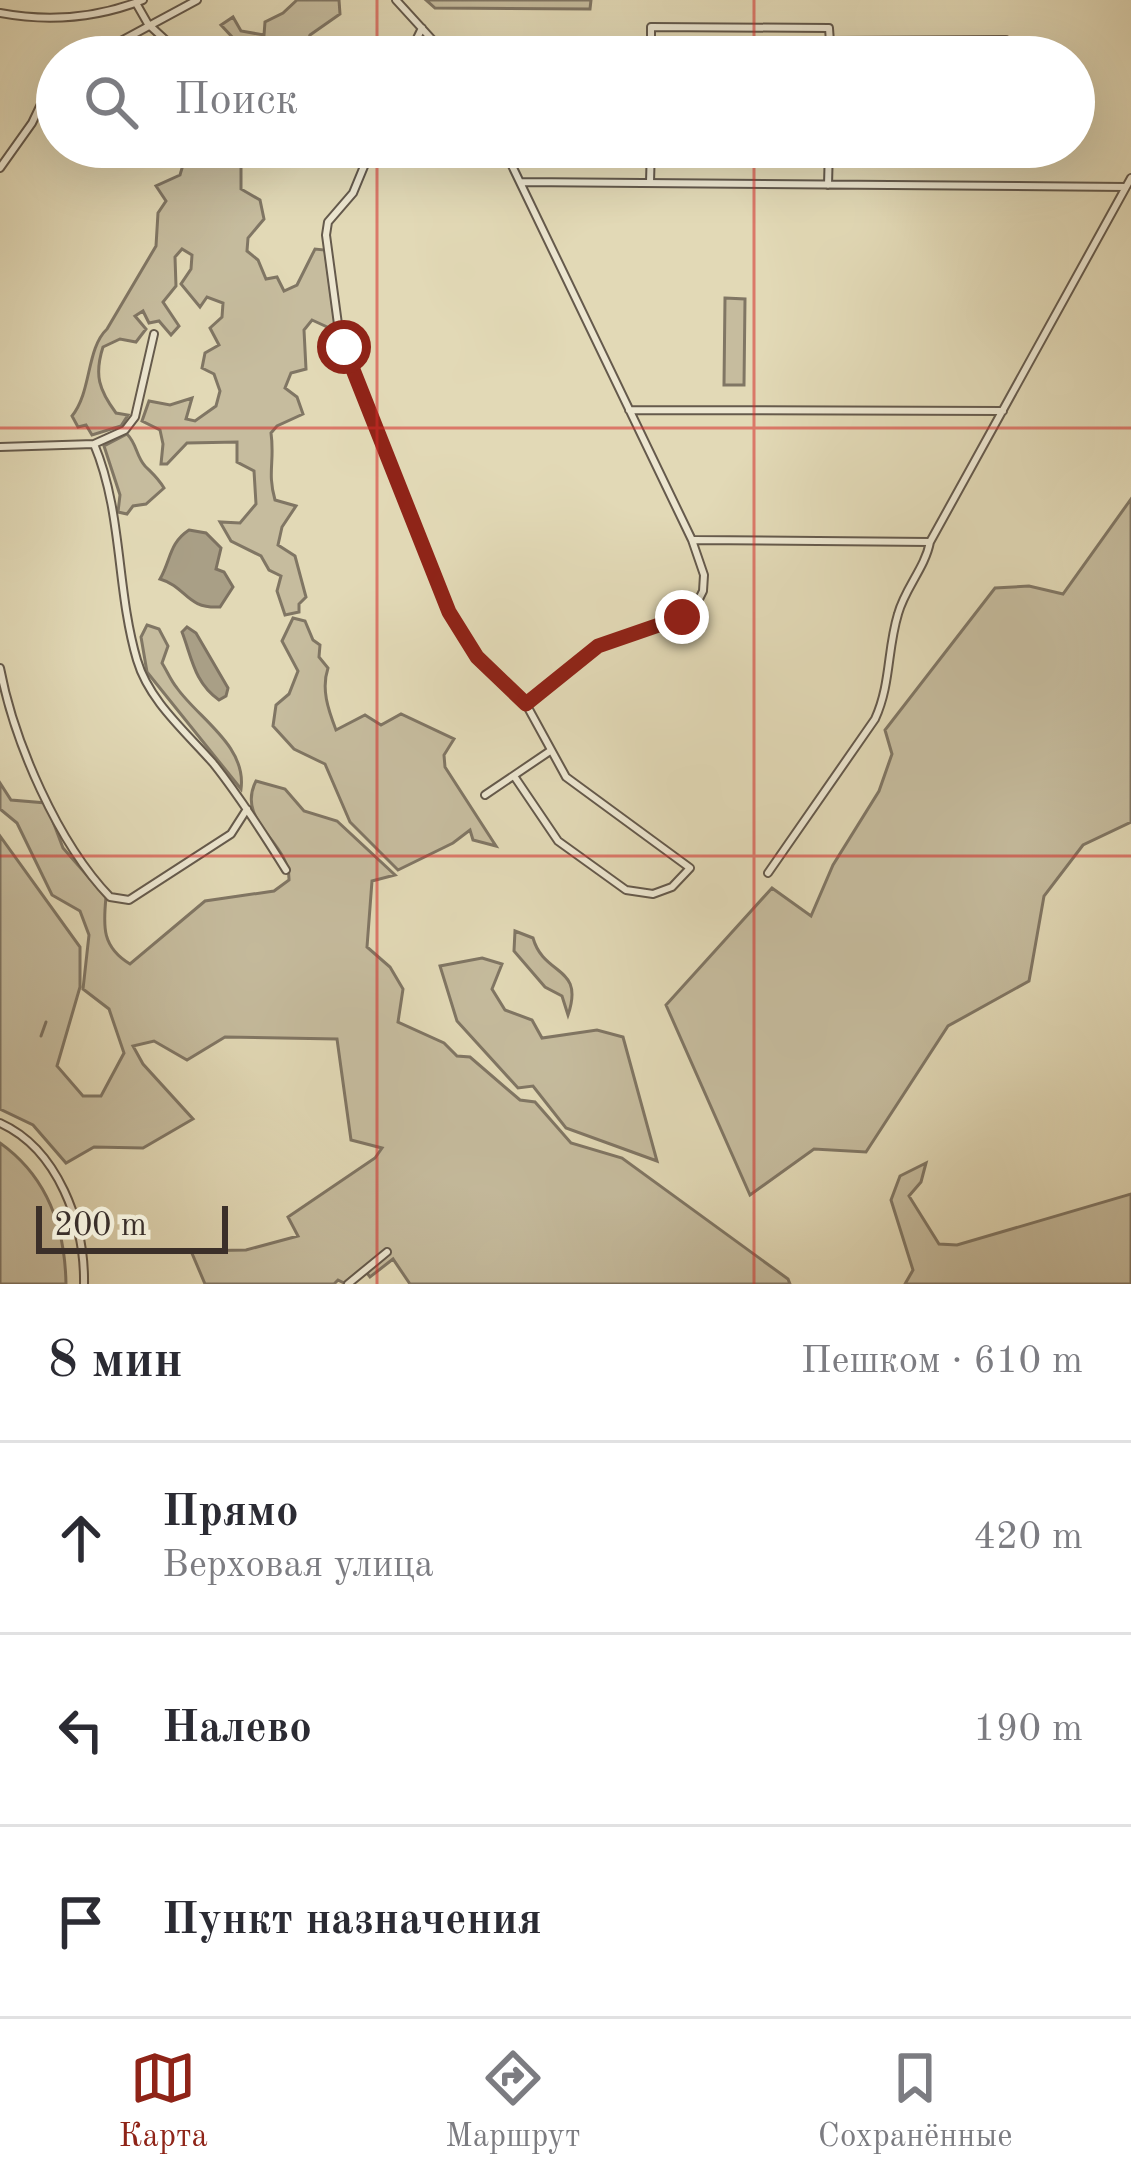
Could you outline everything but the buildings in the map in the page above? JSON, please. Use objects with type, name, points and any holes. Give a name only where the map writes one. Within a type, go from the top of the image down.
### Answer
[{"type":"street","points":[[128,36],[197,0]]},
{"type":"street","points":[[396,0],[430,36]]},
{"type":"street","points":[[0,13],[82,16],[140,2],[148,24],[161,36]]},
{"type":"street","points":[[417,36],[422,26]]},
{"type":"street","points":[[651,36],[651,27],[829,28],[830,36]]},
{"type":"street","points":[[0,168],[36,115]]},
{"type":"street","points":[[363,168],[353,193],[328,222],[326,235],[340,339],[449,612],[477,657],[526,704],[566,777],[690,868],[681,879],[653,894],[626,890],[558,842],[514,776]]},
{"type":"street","points":[[514,168],[692,540],[704,575],[696,605],[682,617],[598,646],[526,704]]},
{"type":"street","points":[[650,168],[650,182]]},
{"type":"street","points":[[828,168],[828,185]]},
{"type":"street","points":[[768,873],[875,718],[886,694],[899,608],[927,557],[930,542],[1131,178]]},
{"type":"street","points":[[521,182],[1126,187]]},
{"type":"street","points":[[0,447],[94,444],[125,430],[134,417],[154,334]]},
{"type":"street","points":[[628,410],[1004,411]]},
{"type":"street","points":[[94,444],[111,495],[137,662],[172,722],[211,762],[286,870]]},
{"type":"street","points":[[692,540],[930,542]]},
{"type":"street","points":[[0,668],[5,695],[30,760],[68,844],[110,897],[129,900],[231,834],[247,809]]},
{"type":"street","points":[[484,795],[550,751]]},
{"type":"street","points":[[0,1123],[27,1140],[57,1175],[79,1237],[84,1284]]},
{"type":"street","points":[[348,1284],[387,1252]]},
{"type":"shaded area","points":[[297,0],[339,0],[340,14],[310,36],[231,36],[221,25],[233,17],[241,31],[264,35],[265,22]]},
{"type":"shaded area","points":[[426,0],[591,0],[590,9],[435,8]]},
{"type":"shaded area","points":[[182,168],[241,168],[241,189],[260,200],[264,219],[248,238],[247,251],[258,260],[266,279],[277,277],[284,291],[297,285],[315,249],[325,250],[336,331],[312,320],[304,330],[306,369],[291,373],[285,388],[297,397],[303,414],[271,433],[275,500],[296,506],[282,527],[278,545],[295,556],[306,597],[299,612],[285,615],[277,591],[281,576],[269,570],[261,556],[231,541],[220,522],[240,523],[256,504],[254,471],[237,462],[237,442],[187,443],[167,464],[161,464],[160,430],[142,421],[149,401],[170,405],[192,398],[186,419],[195,421],[216,406],[220,391],[214,374],[202,368],[205,353],[219,345],[210,328],[222,317],[223,303],[207,297],[200,307],[181,284],[191,269],[192,255],[182,249],[175,257],[176,286],[163,302],[179,326],[171,335],[159,321],[149,323],[143,311],[135,316],[146,329],[136,342],[120,339],[103,347],[100,382],[116,413],[128,415],[121,426],[92,435],[86,425],[78,427],[72,416],[100,337],[156,246],[158,213],[166,201],[156,186],[180,175]]},
{"type":"shaded area","points":[[725,298],[745,299],[744,385],[724,385]]},
{"type":"shaded area","points":[[127,434],[164,488],[127,514],[118,512],[120,495],[104,446]]},
{"type":"shaded area","points":[[1131,499],[1131,822],[1083,845],[1044,896],[1029,981],[948,1026],[866,1152],[814,1149],[750,1195],[666,1005],[772,888],[811,916],[833,865],[879,791],[892,754],[885,730],[995,588],[1029,586],[1063,594]]},
{"type":"shaded area","points":[[189,530],[206,533],[221,548],[216,569],[224,572],[233,587],[220,607],[200,605],[160,579],[174,546]]},
{"type":"shaded area","points":[[293,618],[305,621],[320,645],[319,657],[328,668],[326,699],[336,730],[365,715],[381,725],[401,714],[454,739],[444,755],[445,767],[496,846],[473,840],[470,830],[398,870],[350,822],[325,764],[294,749],[273,726],[276,705],[289,694],[298,671],[282,641]]},
{"type":"shaded area","points":[[147,625],[159,629],[168,646],[162,663],[175,685],[229,746],[241,774],[241,789],[147,672],[141,637]]},
{"type":"shaded area","points":[[187,627],[196,633],[228,688],[219,700],[195,669],[182,632]]},
{"type":"shaded area","points":[[256,781],[285,789],[304,811],[337,821],[395,875],[372,881],[367,947],[390,967],[403,989],[398,1022],[444,1043],[457,1056],[470,1057],[520,1100],[535,1102],[571,1143],[622,1158],[790,1284],[410,1284],[393,1259],[370,1277],[363,1268],[344,1283],[205,1284],[191,1251],[246,1250],[298,1236],[288,1217],[375,1158],[382,1148],[351,1140],[337,1039],[225,1037],[187,1060],[154,1041],[133,1046],[143,1064],[193,1119],[143,1148],[94,1147],[66,1163],[33,1125],[0,1109],[0,836],[80,947],[80,987],[57,1066],[83,1096],[101,1096],[124,1053],[109,1009],[83,989],[89,935],[80,911],[52,895],[17,823],[0,809],[0,783],[11,800],[46,803],[63,848],[106,897],[106,935],[114,951],[130,964],[205,901],[274,891],[289,880],[281,854],[252,808]]},
{"type":"shaded area","points":[[515,931],[533,938],[538,950],[567,979],[572,999],[568,1015],[562,996],[545,987],[514,951]]},
{"type":"shaded area","points":[[482,958],[502,964],[492,989],[505,1010],[532,1020],[542,1038],[597,1030],[623,1037],[657,1161],[566,1128],[533,1086],[518,1088],[457,1021],[440,966]]},
{"type":"shaded area","points":[[0,1143],[30,1171],[51,1205],[62,1243],[66,1284],[0,1284]]},
{"type":"shaded area","points":[[926,1163],[921,1182],[909,1196],[939,1244],[957,1245],[1131,1194],[1131,1284],[905,1284],[913,1270],[891,1200],[900,1176]]},
{"type":"waterway","points":[[41,1036],[46,1022]]},
{"type":"route","points":[[344,347],[449,612],[477,657],[526,704],[598,646],[682,617]]}]
